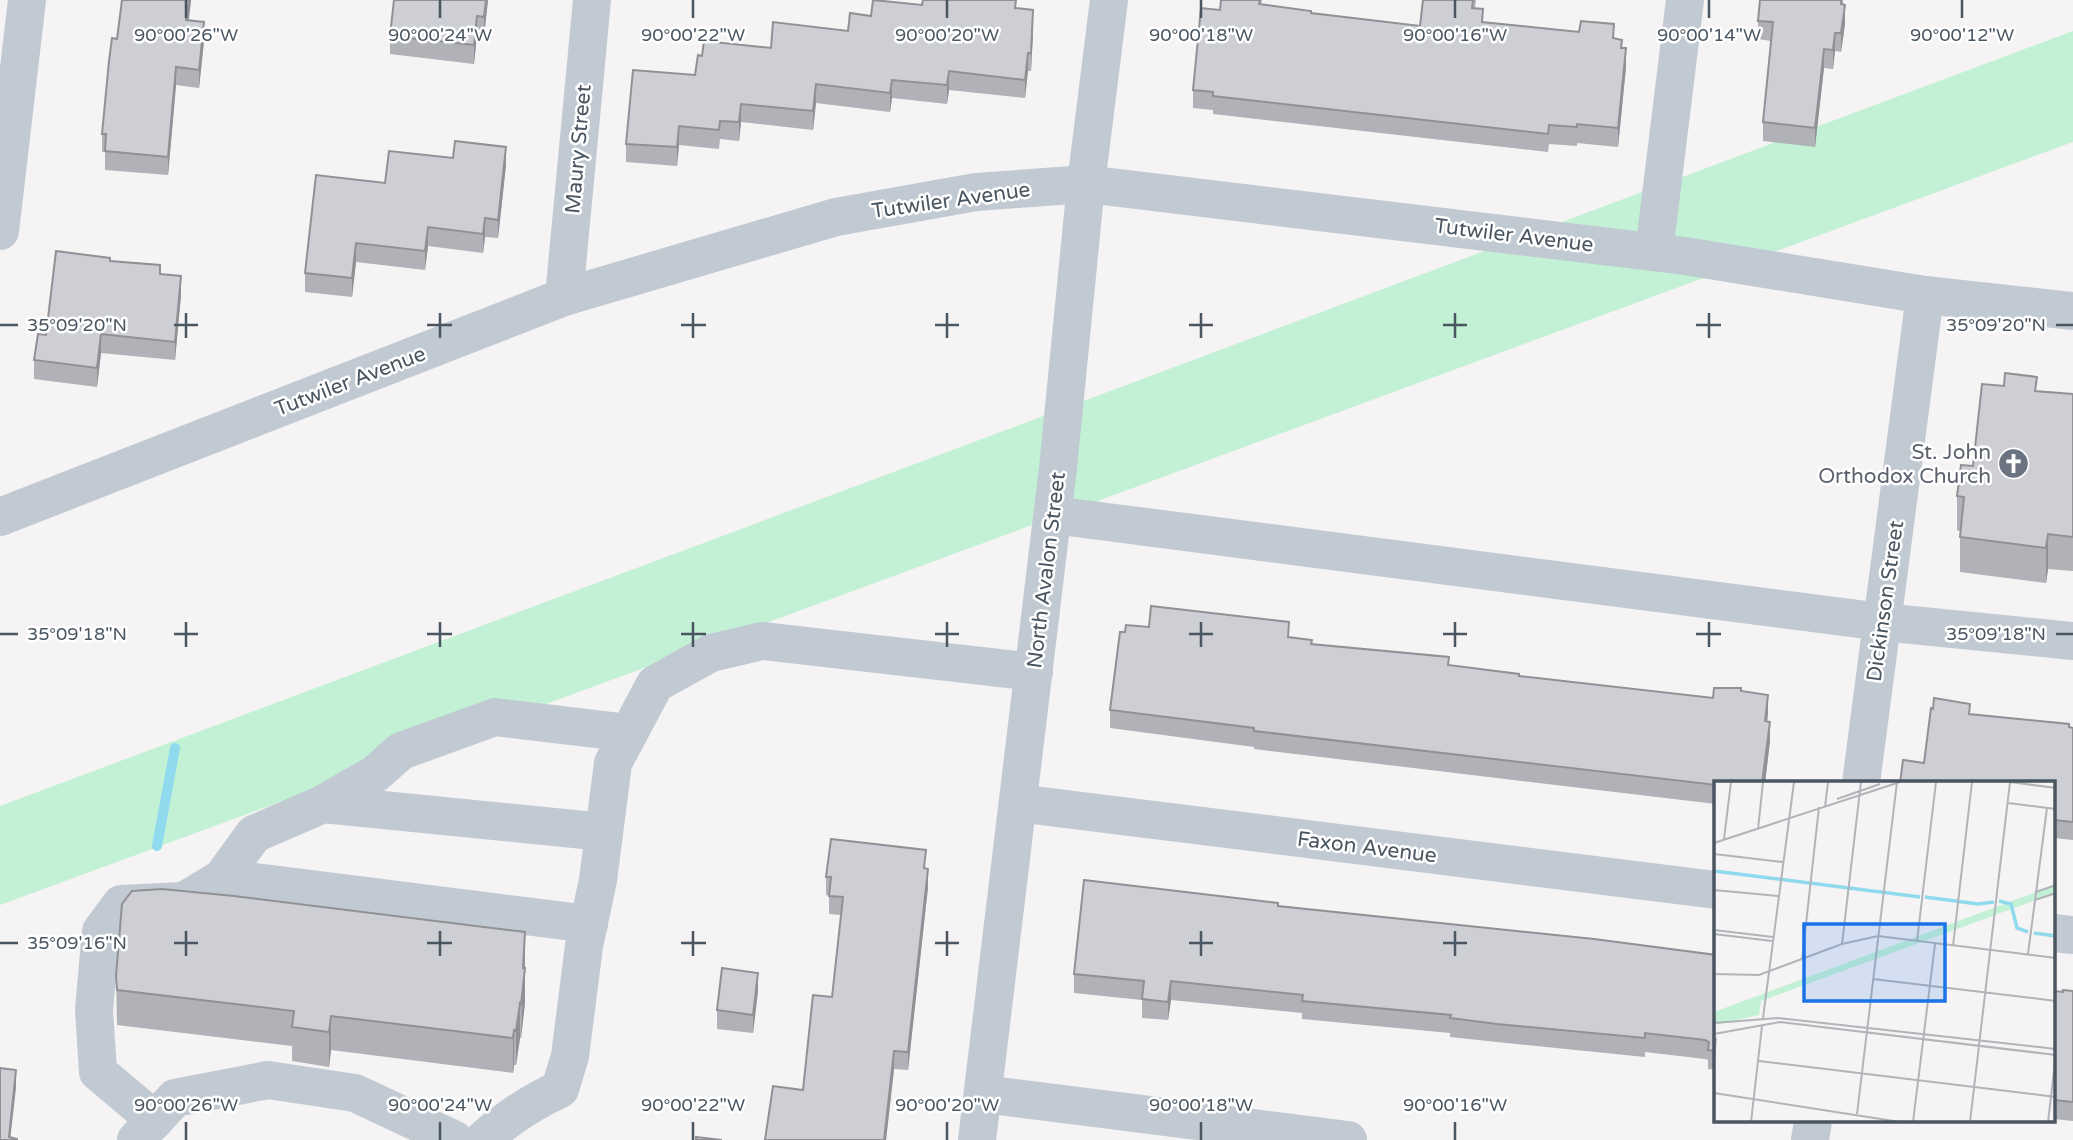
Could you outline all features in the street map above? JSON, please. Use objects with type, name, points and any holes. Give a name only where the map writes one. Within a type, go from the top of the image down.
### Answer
[{"type":"street","points":[[0,231],[27,0]]},
{"type":"street","name":"Maury Street","points":[[564,297],[592,0]]},
{"type":"street","name":"North Avalon Street","points":[[977,1140],[1053,515],[1086,184],[1109,0]]},
{"type":"street","points":[[1654,252],[1685,0]]},
{"type":"street","name":"Tutwiler Avenue","points":[[0,517],[564,297],[836,217],[976,192],[1086,184],[1654,252],[1926,295],[2073,311]]},
{"type":"street","name":"Dickinson Street","points":[[1861,781],[1926,295]]},
{"type":"street","points":[[1053,515],[1882,622],[2073,641]]},
{"type":"street","points":[[483,1140],[527,1104],[560,1089],[570,1056],[613,763],[655,684],[711,653],[762,641],[1034,672]]},
{"type":"street","points":[[455,1140],[355,1093],[268,1080],[176,1098],[146,1130],[98,1072],[94,1010],[101,931],[121,904],[184,901],[222,878],[254,834],[324,804],[375,774],[401,751],[495,717],[629,733]]},
{"type":"street","name":"Faxon Avenue","points":[[1018,803],[1714,890]]},
{"type":"street","points":[[324,804],[604,832]]},
{"type":"street","points":[[222,878],[589,924]]},
{"type":"street","points":[[983,1094],[1348,1140]]},
{"type":"street","points":[[1810,1140],[1812,1122]]},
{"type":"green space","points":[[2073,31],[2073,142],[0,905],[0,806]]},
{"type":"building","points":[[122,0],[189,0],[186,20],[204,22],[199,70],[176,67],[168,157],[105,151],[106,134],[102,134],[109,61],[112,38],[117,39]]},
{"type":"building","points":[[394,0],[486,0],[484,17],[477,16],[474,45],[390,36]]},
{"type":"building","points":[[873,0],[922,5],[923,0],[1016,0],[1015,8],[1033,10],[1031,53],[1028,53],[1025,80],[949,71],[947,85],[892,80],[890,93],[816,84],[813,111],[741,104],[739,122],[720,121],[719,130],[679,126],[677,147],[626,144],[633,70],[695,75],[698,55],[702,56],[704,41],[771,48],[773,22],[848,31],[850,13],[871,16]]},
{"type":"building","points":[[1221,0],[1260,0],[1259,4],[1311,13],[1420,26],[1423,0],[1473,0],[1472,8],[1483,9],[1482,22],[1579,32],[1581,21],[1614,24],[1613,38],[1622,40],[1621,48],[1626,48],[1618,128],[1577,124],[1577,127],[1549,125],[1548,134],[1213,96],[1213,92],[1193,90],[1201,8],[1220,10]]},
{"type":"building","points":[[1760,0],[1841,0],[1841,4],[1845,5],[1841,33],[1835,33],[1833,50],[1824,49],[1815,128],[1763,122],[1773,22],[1758,21]]},
{"type":"building","points":[[455,141],[506,147],[498,220],[485,218],[483,234],[428,227],[425,251],[356,243],[352,278],[305,273],[316,175],[385,183],[389,151],[453,158]]},
{"type":"building","points":[[56,251],[110,258],[110,261],[160,265],[160,274],[181,276],[175,342],[101,334],[97,368],[34,360],[38,334],[46,335]]},
{"type":"building","name":"St. John Orthodox Church","points":[[2005,373],[2037,377],[2035,391],[2073,394],[2073,537],[2048,534],[2046,548],[1960,537],[1964,497],[1957,496],[1961,465],[1973,466],[1982,384],[2004,386]]},
{"type":"building","points":[[1151,606],[1289,622],[1288,637],[1312,640],[1311,644],[1449,657],[1448,665],[1519,676],[1713,698],[1714,688],[1741,688],[1741,691],[1768,695],[1765,721],[1770,722],[1762,781],[1714,781],[1714,785],[1254,731],[1254,728],[1110,710],[1120,632],[1125,632],[1126,625],[1149,627]]},
{"type":"building","points":[[1934,698],[1970,704],[1969,714],[2069,724],[2069,727],[2073,728],[2073,822],[2056,820],[2056,781],[1900,781],[1903,760],[1924,763],[1931,708],[1933,709]]},
{"type":"building","points":[[831,839],[926,850],[924,868],[928,869],[908,1052],[894,1051],[884,1140],[765,1140],[773,1086],[803,1090],[813,995],[832,997],[843,897],[829,896],[831,877],[826,877]]},
{"type":"building","points":[[1084,880],[1278,903],[1278,906],[1594,939],[1714,955],[1714,1051],[1708,1050],[1709,1042],[1705,1040],[1645,1033],[1645,1038],[1497,1024],[1450,1018],[1451,1015],[1302,1001],[1303,995],[1171,981],[1168,1002],[1142,999],[1144,981],[1074,974]]},
{"type":"building","points":[[162,889],[525,932],[525,968],[516,1031],[514,1030],[513,1038],[331,1016],[329,1032],[292,1027],[294,1011],[117,990],[122,904],[132,891]]},
{"type":"building","points":[[722,968],[758,973],[753,1015],[717,1010]]},
{"type":"building","points":[[2056,991],[2073,991],[2073,1102],[2056,1100]]},
{"type":"building","points":[[0,1068],[16,1070],[9,1137],[17,1140],[0,1140]]},
{"type":"building","points":[[696,1137],[722,1140],[696,1140]]},
{"type":"waterway","points":[[157,846],[175,748]]},
{"type":"place","name":"St. John Orthodox Church","points":[[2014,464]]}]
